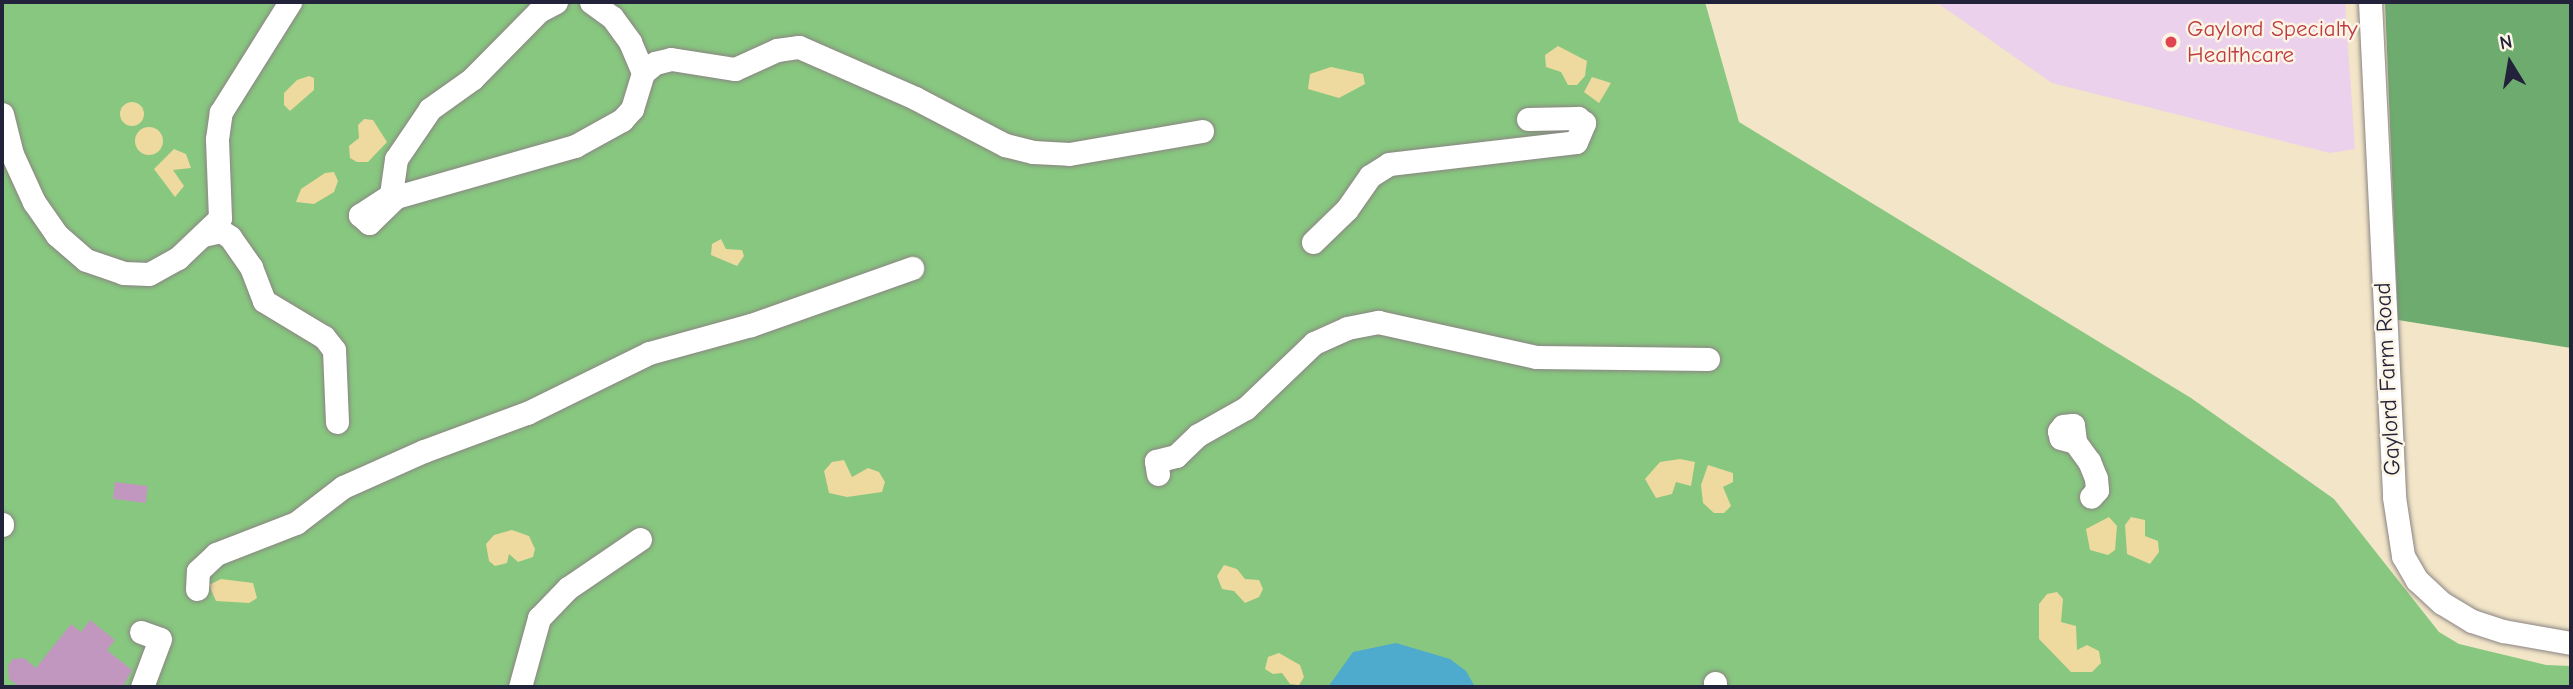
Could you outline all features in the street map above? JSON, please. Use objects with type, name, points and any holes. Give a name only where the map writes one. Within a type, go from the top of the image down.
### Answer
[{"type":"street","points":[[290,2],[221,112],[217,139],[225,228],[251,267],[264,301],[324,337],[334,350],[338,422]]},
{"type":"street","points":[[556,2],[539,11],[472,79],[430,109],[396,159],[391,195],[360,215],[369,223],[396,197],[575,146],[599,133],[632,109],[643,73],[654,63],[671,59],[735,69],[777,50],[799,47],[915,98],[1005,145],[1034,152],[1069,154],[1202,131]]},
{"type":"street","points":[[591,2],[612,17],[630,42],[643,73]]},
{"type":"street","name":"Gaylord Farm Road","points":[[2370,2],[2394,497],[2403,556],[2417,580],[2442,603],[2472,621],[2503,631],[2571,643]]},
{"type":"street","points":[[2,114],[12,154],[34,202],[57,235],[86,260],[123,273],[149,274],[178,258],[202,235],[225,228]]},
{"type":"street","points":[[1313,242],[1347,209],[1370,176],[1389,164],[1576,142],[1584,122],[1578,118],[1528,119]]},
{"type":"street","points":[[197,589],[198,571],[216,554],[296,523],[343,487],[424,451],[527,413],[649,354],[751,325],[912,268]]},
{"type":"street","points":[[1158,474],[1156,461],[1177,456],[1198,435],[1246,408],[1314,343],[1347,328],[1378,321],[1536,357],[1708,359]]},
{"type":"street","points":[[2075,442],[2096,478],[2097,490],[2091,497]]},
{"type":"street","points":[[520,687],[539,618],[568,588],[640,539]]},
{"type":"street","points":[[141,632],[160,639],[142,687]]},
{"type":"shaded area","name":"Gaylord Specialty Healthcare","points":[[1936,2],[2345,2],[2355,149],[2330,153],[2052,83]]},
{"type":"green space","points":[[2,2],[1705,2],[1739,122],[2191,398],[2334,499],[2439,632],[2459,644],[2546,665],[2571,666],[2571,687],[2,687]]},
{"type":"green space","points":[[2385,2],[2571,2],[2571,348],[2398,320]]},
{"type":"sand","points":[[1558,46],[1587,61],[1585,76],[1577,85],[1568,85],[1561,72],[1546,67],[1545,55]]},
{"type":"sand","points":[[1331,67],[1363,74],[1365,84],[1339,98],[1308,89],[1310,74]]},
{"type":"sand","points":[[309,76],[314,78],[314,90],[290,111],[284,105],[284,93],[297,80]]},
{"type":"sand","points":[[1592,77],[1611,83],[1599,103],[1584,92]]},
{"type":"sand","points":[[132,102],[143,109],[144,114],[137,125],[132,126],[121,119],[120,114],[127,103]]},
{"type":"sand","points":[[364,119],[373,120],[387,142],[368,162],[357,162],[350,158],[349,146],[359,138],[358,125]]},
{"type":"sand","points":[[149,127],[159,131],[163,141],[159,151],[149,155],[139,151],[135,141],[139,131]]},
{"type":"sand","points":[[174,149],[186,154],[191,168],[173,170],[184,186],[175,197],[154,169]]},
{"type":"sand","points":[[334,172],[338,181],[334,192],[314,204],[296,202],[301,189],[325,173]]},
{"type":"sand","points":[[721,239],[726,249],[742,250],[744,256],[737,266],[711,255],[712,244]]},
{"type":"sand","points":[[1680,459],[1695,462],[1691,486],[1676,482],[1672,494],[1656,498],[1645,479],[1660,462]]},
{"type":"sand","points":[[844,460],[852,477],[868,468],[879,472],[885,482],[882,492],[847,497],[829,493],[824,471],[832,462]]},
{"type":"sand","points":[[1708,465],[1733,473],[1733,482],[1723,487],[1731,506],[1724,513],[1714,513],[1703,503],[1701,485]]},
{"type":"sand","points":[[2109,517],[2117,526],[2115,550],[2108,555],[2090,550],[2086,529]]},
{"type":"sand","points":[[2131,517],[2145,520],[2145,536],[2158,541],[2159,552],[2150,564],[2127,554],[2125,525]]},
{"type":"sand","points":[[512,530],[529,536],[535,549],[533,557],[518,562],[509,554],[507,563],[495,566],[489,561],[486,544],[494,535]]},
{"type":"sand","points":[[1224,565],[1237,569],[1245,579],[1259,580],[1263,589],[1259,597],[1245,603],[1234,591],[1222,589],[1217,576]]},
{"type":"sand","points":[[221,579],[253,583],[257,598],[249,603],[216,601],[209,585]]},
{"type":"sand","points":[[2057,592],[2063,599],[2061,622],[2076,626],[2077,650],[2087,645],[2099,651],[2101,663],[2092,672],[2071,672],[2039,639],[2039,604],[2047,594]]},
{"type":"sand","points":[[1279,653],[1300,665],[1304,677],[1299,685],[1290,684],[1282,673],[1273,674],[1265,669],[1268,657]]},
{"type":"water","points":[[1396,643],[1450,659],[1466,671],[1475,687],[1328,687],[1353,652]]},
{"type":"building","points":[[115,482],[148,486],[146,503],[113,499]]},
{"type":"building","points":[[90,620],[115,640],[107,650],[132,670],[123,687],[20,687],[9,679],[8,665],[13,659],[24,658],[36,668],[71,624],[81,632]]},
{"type":"place","name":"Gaylord Specialty Healthcare","points":[[2171,42]]}]
